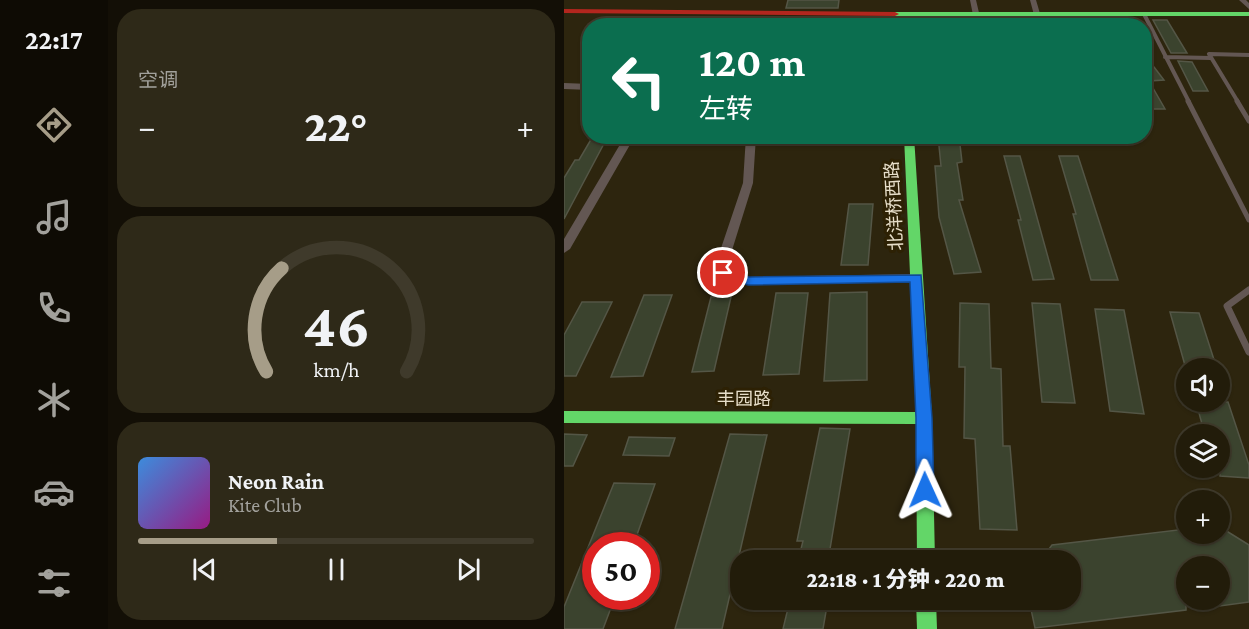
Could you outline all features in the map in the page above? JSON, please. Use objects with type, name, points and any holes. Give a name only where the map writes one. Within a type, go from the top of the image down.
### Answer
[{"type":"street","points":[[973,0],[977,15]]},
{"type":"street","points":[[1033,0],[1038,15]]},
{"type":"street","points":[[1242,0],[1249,7]]},
{"type":"street","points":[[564,11],[977,15],[1249,14]]},
{"type":"street","points":[[564,86],[582,87]]},
{"type":"street","points":[[564,249],[625,144]]},
{"type":"street","points":[[749,144],[748,183],[722,263],[723,273],[748,281],[916,278]]},
{"type":"street","name":"北洋桥西路","points":[[909,144],[924,418],[926,550]]},
{"type":"street","name":"丰园路","points":[[564,417],[924,418]]},
{"type":"street","points":[[926,610],[927,629]]},
{"type":"lane","points":[[1152,31],[1249,220]]},
{"type":"lane","points":[[1249,54],[1209,54],[1249,121]]},
{"type":"lane","points":[[1165,57],[1211,58]]},
{"type":"lane","points":[[1249,290],[1227,306],[1249,352]]},
{"type":"building","points":[[788,0],[839,0],[838,8],[786,8]]},
{"type":"building","points":[[1153,20],[1167,20],[1187,53],[1171,53]]},
{"type":"building","points":[[1178,61],[1192,62],[1208,91],[1193,91]]},
{"type":"building","points":[[1152,67],[1154,67],[1164,80],[1152,81]]},
{"type":"building","points":[[1152,86],[1165,109],[1152,109]]},
{"type":"building","points":[[588,144],[604,144],[564,219],[564,178],[575,160],[579,160]]},
{"type":"building","points":[[939,144],[960,144],[962,162],[957,163],[963,200],[959,200],[981,272],[954,274],[939,217],[935,166],[941,166]]},
{"type":"building","points":[[1004,156],[1020,156],[1054,279],[1033,280],[1018,220],[1021,220]]},
{"type":"building","points":[[1059,156],[1078,156],[1118,280],[1091,280],[1073,214],[1076,214]]},
{"type":"building","points":[[849,204],[873,204],[868,265],[841,265]]},
{"type":"building","points":[[867,292],[867,380],[824,381],[830,293]]},
{"type":"building","points":[[776,293],[808,293],[799,374],[763,375]]},
{"type":"building","points":[[644,295],[672,295],[643,376],[611,377]]},
{"type":"building","points":[[711,297],[731,297],[714,371],[692,372]]},
{"type":"building","points":[[582,302],[612,302],[576,376],[564,376],[564,335]]},
{"type":"building","points":[[960,303],[989,304],[991,368],[1001,369],[1003,446],[1010,446],[1017,530],[980,529],[975,439],[964,438],[965,367],[959,367]]},
{"type":"building","points":[[1032,303],[1060,304],[1075,403],[1042,402]]},
{"type":"building","points":[[1095,309],[1124,310],[1144,414],[1110,411]]},
{"type":"building","points":[[1170,312],[1199,313],[1213,358],[1183,358]]},
{"type":"building","points":[[1230,408],[1249,465],[1249,478],[1230,477],[1230,424],[1202,424],[1199,412],[1230,412]]},
{"type":"building","points":[[820,428],[850,429],[830,550],[801,550],[803,541],[797,541]]},
{"type":"building","points":[[564,434],[587,435],[573,466],[564,466]]},
{"type":"building","points":[[730,434],[767,435],[740,550],[730,550],[730,595],[722,629],[675,629]]},
{"type":"building","points":[[629,437],[675,438],[669,456],[623,455]]},
{"type":"building","points":[[614,483],[655,484],[638,532],[594,532]]},
{"type":"building","points":[[1176,530],[1176,544],[1230,544],[1230,533],[1249,545],[1249,602],[1230,605],[1230,556],[1176,556],[1176,610],[1186,610],[1035,628],[1031,610],[1081,610],[1081,550],[1048,550],[1052,545]]},
{"type":"building","points":[[582,562],[582,610],[610,610],[603,629],[564,629],[564,607]]},
{"type":"building","points":[[788,610],[826,610],[823,629],[783,629]]},
{"type":"traffic: fast","points":[[895,14],[1249,14]]},
{"type":"traffic: fast","points":[[909,144],[924,418],[926,550]]},
{"type":"traffic: fast","points":[[564,417],[924,418]]},
{"type":"traffic: fast","points":[[926,610],[927,629]]},
{"type":"traffic: jam","points":[[564,11],[895,14]]},
{"type":"route","points":[[723,273],[748,281],[916,278],[924,418],[925,490]]}]
